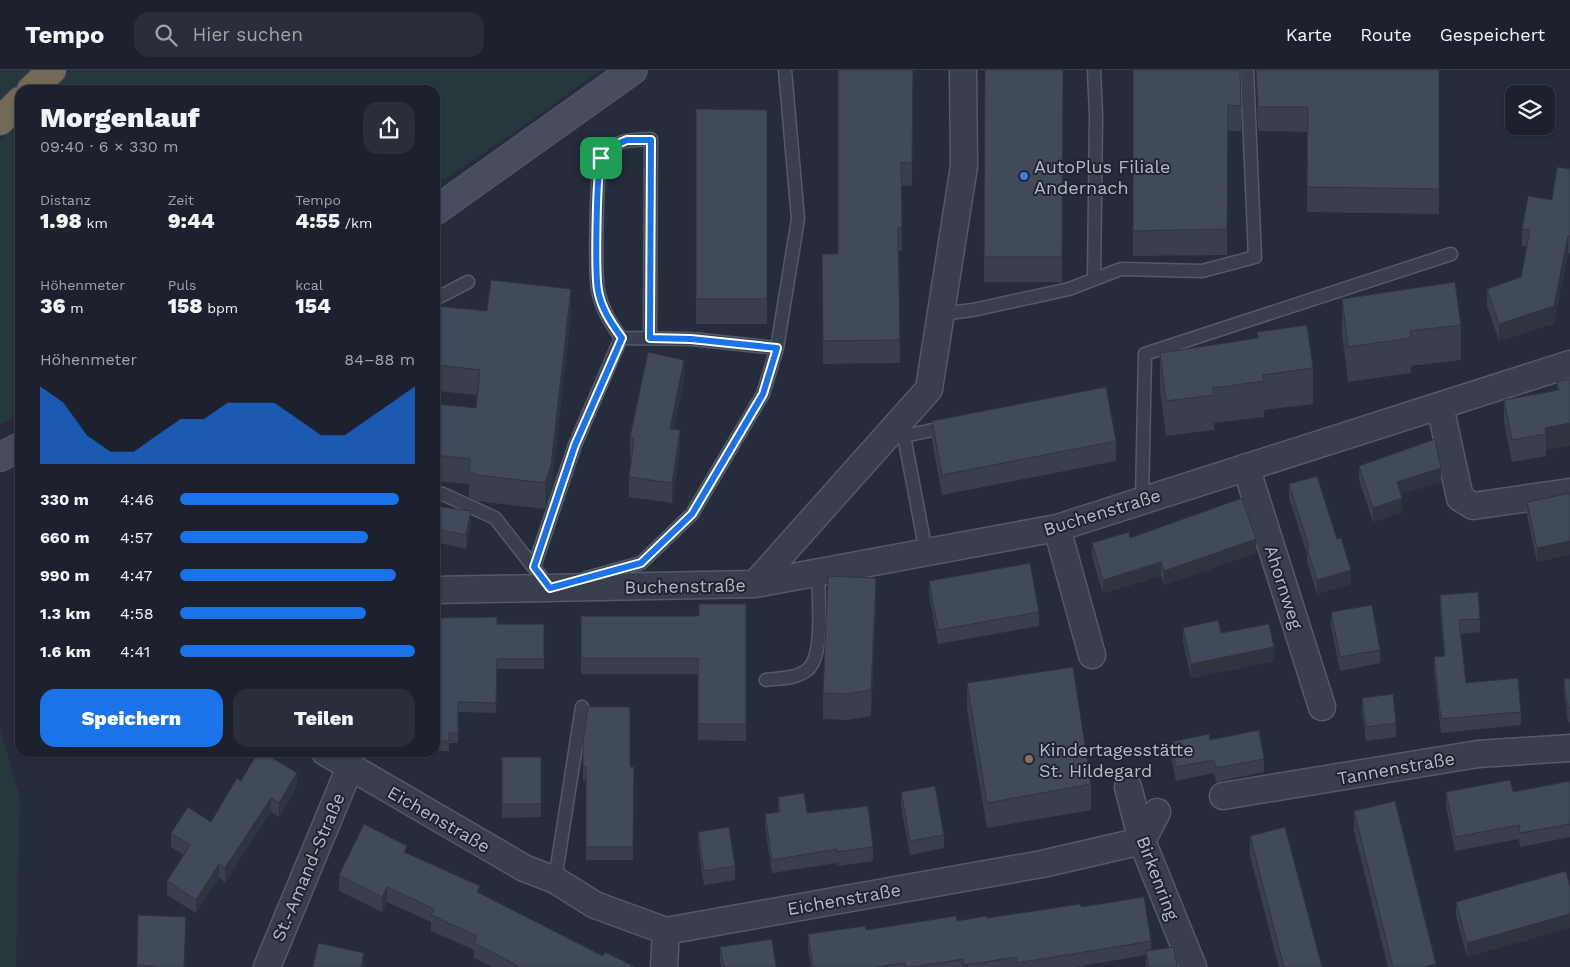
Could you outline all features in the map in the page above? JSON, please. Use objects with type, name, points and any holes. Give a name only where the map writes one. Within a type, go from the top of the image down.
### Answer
[{"type":"highway","points":[[37,85],[52,70]]},
{"type":"highway","points":[[0,121],[15,106]]},
{"type":"main road","points":[[440,207],[633,70]]},
{"type":"main road","points":[[0,458],[15,450]]},
{"type":"street","name":"Buchenstraße","points":[[755,584],[929,389],[964,166],[963,70]]},
{"type":"street","name":"Buchenstraße","points":[[440,590],[755,584],[1057,528],[1246,466],[1570,364]]},
{"type":"street","points":[[1440,406],[1460,498],[1473,506],[1570,492]]},
{"type":"street","name":"Ahornweg","points":[[1246,466],[1322,708]]},
{"type":"street","points":[[1057,528],[1092,655]]},
{"type":"street","name":"Tannenstraße","points":[[1223,796],[1478,754],[1570,748]]},
{"type":"street","name":"Eichenstraße","points":[[333,757],[524,868],[555,880],[595,905],[666,931],[1042,864],[1142,840]]},
{"type":"street","name":"St.-Amand-Straße","points":[[267,967],[350,767]]},
{"type":"street","name":"Birkenring","points":[[1128,787],[1142,840],[1193,967]]},
{"type":"street","points":[[1142,840],[1157,812]]},
{"type":"street","points":[[664,967],[666,931]]},
{"type":"lane","points":[[440,494],[495,518],[550,588],[641,563],[692,514],[763,394],[777,348],[798,220],[785,70]]},
{"type":"lane","points":[[1094,70],[1096,115],[1094,279]]},
{"type":"lane","points":[[940,314],[973,310],[1060,291],[1121,268],[1202,271],[1255,258],[1247,70]]},
{"type":"lane","points":[[622,338],[606,315],[598,290],[598,183],[601,158],[612,146],[627,140],[651,140],[650,338]]},
{"type":"lane","points":[[1142,500],[1145,354],[1451,254]]},
{"type":"lane","points":[[440,296],[468,282]]},
{"type":"lane","points":[[622,338],[691,339],[777,348]]},
{"type":"lane","points":[[534,567],[575,445],[622,338]]},
{"type":"lane","points":[[926,552],[904,436],[961,424]]},
{"type":"lane","points":[[766,680],[795,676],[808,670],[816,657],[818,573]]},
{"type":"lane","points":[[555,880],[582,707]]},
{"type":"shaded area","points":[[0,70],[38,70],[23,85],[15,85],[15,94],[0,109]]},
{"type":"shaded area","points":[[71,70],[600,70],[531,121],[440,182],[440,85],[53,85]]},
{"type":"shaded area","points":[[15,123],[15,418],[0,424],[0,143]]},
{"type":"shaded area","points":[[0,728],[20,798],[16,967],[0,967]]},
{"type":"building","points":[[838,70],[913,70],[912,163],[901,162],[902,228],[898,228],[900,340],[823,341],[822,254],[838,254]]},
{"type":"building","name":"AutoPlus Filiale Andernach","points":[[985,70],[1063,70],[1062,257],[984,257]]},
{"type":"building","points":[[1133,70],[1240,70],[1241,106],[1228,105],[1227,229],[1133,231]]},
{"type":"building","points":[[1256,70],[1439,70],[1439,189],[1307,187],[1308,107],[1258,107]]},
{"type":"building","points":[[696,109],[767,110],[767,299],[696,299]]},
{"type":"building","points":[[1557,167],[1570,169],[1570,237],[1568,236],[1554,306],[1499,324],[1487,289],[1521,277],[1530,230],[1522,229],[1528,196],[1552,200]]},
{"type":"building","points":[[491,280],[571,289],[551,465],[545,483],[477,475],[469,471],[470,459],[440,456],[440,404],[476,408],[480,370],[440,365],[440,306],[487,311]]},
{"type":"building","points":[[1455,282],[1461,325],[1410,331],[1411,338],[1348,347],[1342,299]]},
{"type":"building","points":[[1307,325],[1313,368],[1263,375],[1264,381],[1213,388],[1214,395],[1166,401],[1160,353],[1258,338],[1257,332]]},
{"type":"building","points":[[648,352],[684,360],[670,429],[680,430],[672,483],[629,477],[634,438],[630,437]]},
{"type":"building","points":[[1570,379],[1570,423],[1545,428],[1546,434],[1512,440],[1504,400],[1559,390],[1557,382]]},
{"type":"building","points":[[1106,387],[1116,441],[942,475],[932,421]]},
{"type":"building","points":[[1435,439],[1441,468],[1397,482],[1402,498],[1373,508],[1359,466]]},
{"type":"building","points":[[1317,476],[1337,539],[1341,538],[1351,570],[1317,580],[1307,548],[1309,547],[1289,484]]},
{"type":"building","points":[[1570,493],[1570,541],[1537,548],[1527,502]]},
{"type":"building","points":[[1242,498],[1256,539],[1164,571],[1161,562],[1103,580],[1092,543],[1129,532],[1130,538]]},
{"type":"building","points":[[440,507],[471,511],[466,535],[440,530]]},
{"type":"building","points":[[1030,563],[1039,612],[938,630],[929,581]]},
{"type":"building","points":[[828,576],[876,578],[871,690],[847,694],[823,693]]},
{"type":"building","points":[[1478,592],[1480,619],[1459,620],[1466,683],[1518,678],[1521,712],[1441,719],[1434,657],[1445,656],[1440,595]]},
{"type":"building","points":[[699,604],[746,604],[746,724],[698,724],[698,658],[581,658],[581,616],[699,616]]},
{"type":"building","points":[[1372,605],[1380,650],[1340,657],[1331,612]]},
{"type":"building","points":[[497,617],[497,624],[544,624],[544,659],[497,659],[496,703],[458,702],[458,733],[449,733],[449,741],[440,741],[440,618]]},
{"type":"building","points":[[1218,620],[1221,633],[1269,624],[1274,647],[1191,664],[1183,628]]},
{"type":"building","name":"Kindertagesstätte St. Hildegard","points":[[1073,667],[1091,784],[987,803],[967,683]]},
{"type":"building","points":[[1570,678],[1570,708],[1568,708],[1564,679]]},
{"type":"building","points":[[1393,694],[1396,723],[1366,727],[1362,698]]},
{"type":"building","points":[[588,707],[630,707],[630,767],[634,767],[633,847],[586,847],[586,767],[583,767],[583,740]]},
{"type":"building","points":[[1259,730],[1264,759],[1216,768],[1214,760],[1176,767],[1171,742],[1209,734],[1210,740]]},
{"type":"building","points":[[255,757],[271,757],[297,773],[279,803],[271,798],[225,868],[219,864],[196,900],[167,881],[190,845],[171,833],[188,807],[211,822],[237,778],[241,781]]},
{"type":"building","points":[[502,757],[541,757],[541,804],[502,804]]},
{"type":"building","points":[[1510,780],[1513,792],[1570,781],[1570,824],[1520,833],[1519,825],[1455,837],[1446,792]]},
{"type":"building","points":[[935,786],[944,835],[910,841],[901,792]]},
{"type":"building","points":[[804,793],[807,813],[868,806],[873,847],[837,852],[837,849],[772,860],[765,814],[780,812],[778,797]]},
{"type":"building","points":[[1395,801],[1436,964],[1423,967],[1393,967],[1354,811]]},
{"type":"building","points":[[364,824],[407,846],[404,852],[480,886],[477,892],[603,956],[605,952],[635,967],[520,967],[474,943],[477,936],[431,915],[434,909],[387,887],[382,897],[339,875]]},
{"type":"building","points":[[729,827],[735,866],[704,871],[698,832]]},
{"type":"building","points":[[1285,827],[1322,967],[1284,967],[1250,836]]},
{"type":"building","points":[[1566,871],[1570,887],[1570,914],[1467,943],[1456,902]]},
{"type":"building","points":[[1144,897],[1151,941],[1017,963],[1016,957],[964,965],[963,959],[912,967],[906,967],[905,963],[875,967],[813,967],[808,934],[865,926],[866,930],[956,916],[957,921],[987,916],[987,918],[1080,904],[1081,907]]},
{"type":"building","points":[[138,915],[186,917],[184,967],[137,965]]},
{"type":"building","points":[[772,939],[776,967],[724,967],[720,947]]},
{"type":"building","points":[[318,943],[364,953],[361,967],[313,967]]},
{"type":"building","points":[[1174,947],[1177,967],[1149,967],[1146,951]]},
{"type":"place","name":"AutoPlus Filiale Andernach","points":[[1024,176]]},
{"type":"place","name":"Kindertagesstätte St. Hildegard","points":[[1029,759]]},
{"type":"route","points":[[627,140],[651,140],[650,338],[691,339],[777,348],[763,394],[692,514],[641,563],[550,588],[534,567],[575,445],[622,338],[606,315],[598,290],[598,183],[601,158],[612,146],[627,140]]}]
